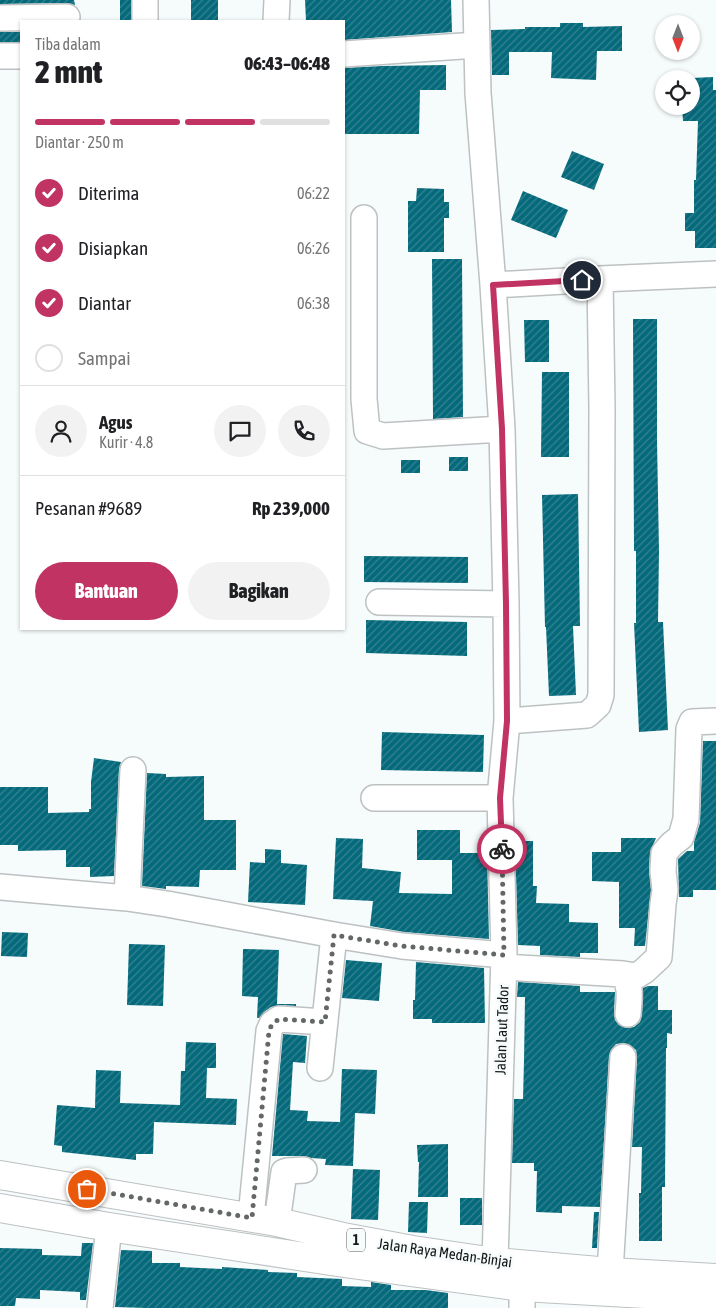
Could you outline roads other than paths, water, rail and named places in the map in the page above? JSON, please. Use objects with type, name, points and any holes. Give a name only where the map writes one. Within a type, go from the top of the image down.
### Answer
[{"type":"main road","name":"Jalan Raya Medan-Binjai","points":[[0,1175],[264,1220],[413,1250],[495,1262],[610,1272],[716,1278]]},
{"type":"main road","name":"Jalan Raya Medan-Binjai","points":[[0,1208],[109,1227],[344,1263],[522,1298],[716,1298]]},
{"type":"street","points":[[145,0],[145,20]]},
{"type":"street","points":[[276,20],[277,0]]},
{"type":"street","name":"Jalan Laut Tador","points":[[476,0],[478,93],[502,429],[506,604],[507,721],[500,798],[504,961],[495,1262]]},
{"type":"street","points":[[0,18],[67,17]]},
{"type":"street","points":[[345,54],[476,45]]},
{"type":"street","points":[[0,56],[20,56]]},
{"type":"street","points":[[364,218],[364,399],[367,431],[383,436],[502,429]]},
{"type":"street","points":[[493,285],[716,274]]},
{"type":"street","points":[[507,721],[587,715],[598,705],[601,695],[602,408],[600,279]]},
{"type":"street","points":[[379,602],[506,604]]},
{"type":"street","points":[[0,887],[127,898],[402,946],[504,961],[636,976],[659,957],[662,904],[665,890],[664,853],[681,838],[686,819],[689,728],[692,722],[716,721]]},
{"type":"street","points":[[127,898],[133,770]]},
{"type":"street","points":[[374,798],[500,798]]},
{"type":"street","points":[[320,1068],[334,935]]},
{"type":"street","points":[[623,974],[629,989],[628,1014]]},
{"type":"street","points":[[264,1220],[269,1031],[272,1024],[279,1019],[325,1022]]},
{"type":"street","points":[[610,1272],[623,1057]]},
{"type":"street","points":[[264,1220],[284,1172],[304,1170]]},
{"type":"street","points":[[100,1308],[109,1227]]}]
